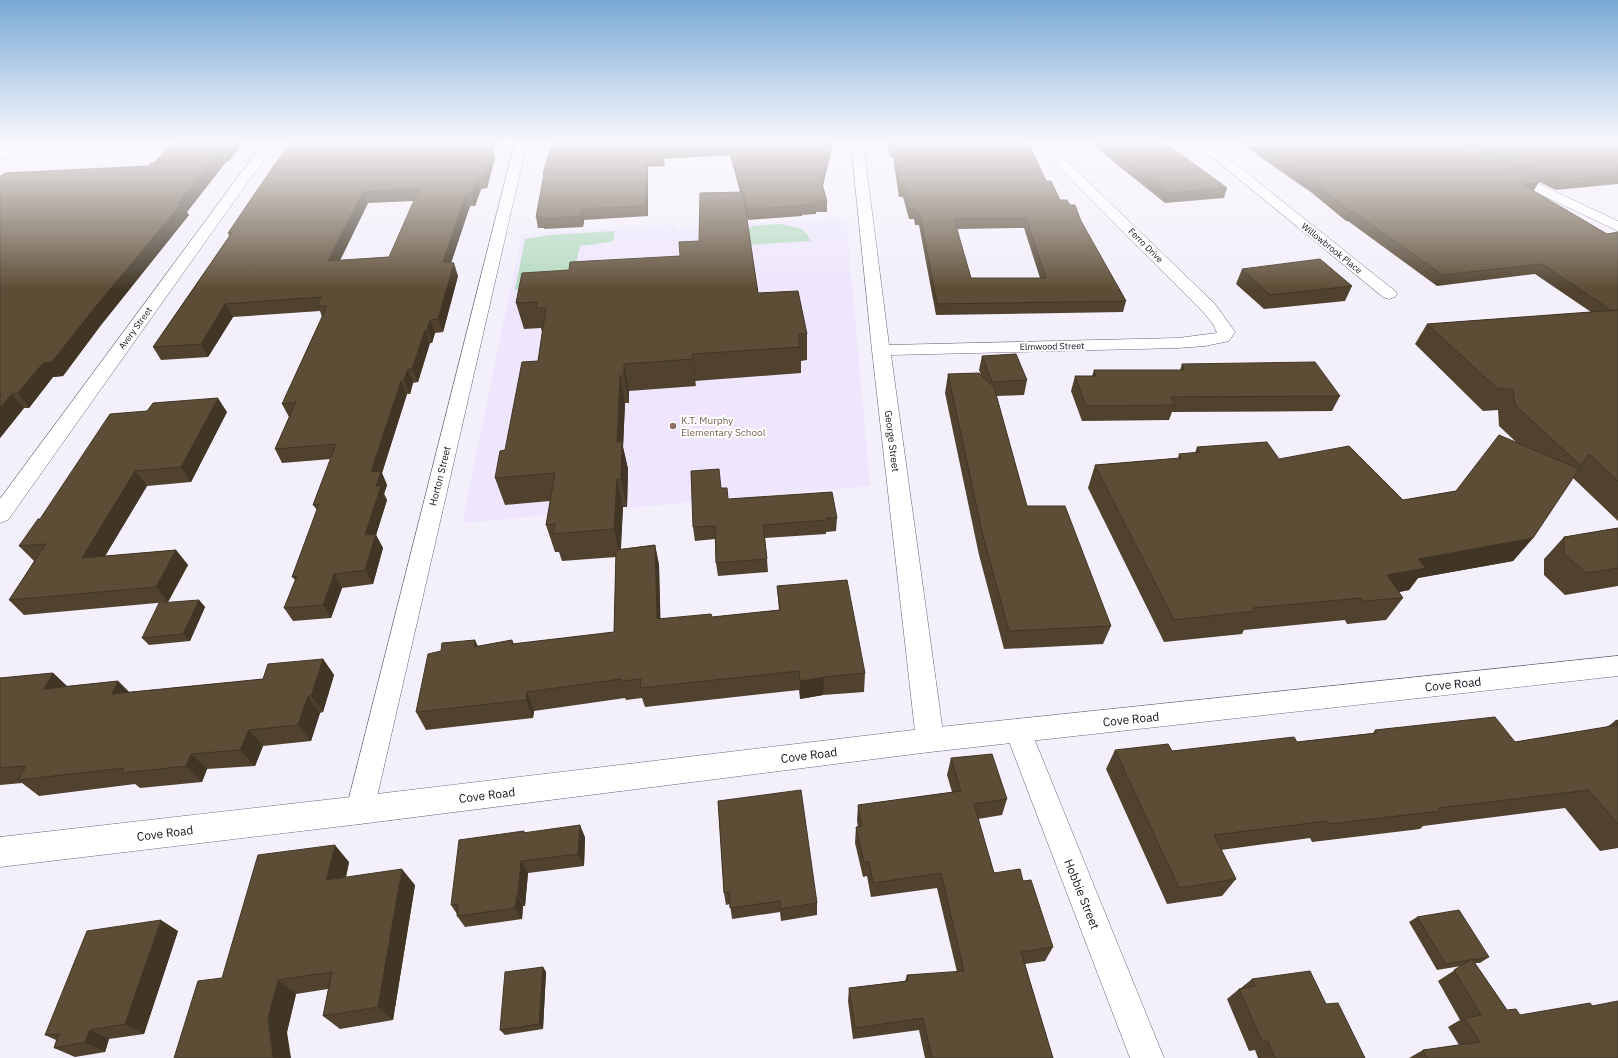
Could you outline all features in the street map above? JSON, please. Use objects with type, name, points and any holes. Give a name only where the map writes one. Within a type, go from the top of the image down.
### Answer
[{"type":"street","name":"Avery Street","points":[[0,515],[234,191]]},
{"type":"street","name":"Horton Street","points":[[360,810],[509,191]]},
{"type":"street","name":"George Street","points":[[863,191],[881,350],[930,740]]},
{"type":"street","name":"Ferro Drive","points":[[1090,191],[1209,308],[1222,323],[1226,332],[1223,337]]},
{"type":"street","name":"Willowbrook Place","points":[[1261,191],[1389,294]]},
{"type":"street","points":[[1545,191],[1618,227]]},
{"type":"street","points":[[1591,214],[1618,211]]},
{"type":"street","name":"Elmwood Street","points":[[881,350],[1178,343],[1205,341],[1223,337]]},
{"type":"street","name":"Cove Road","points":[[0,852],[360,810],[930,740],[1618,666]]},
{"type":"street","name":"Hobbie Street","points":[[1018,731],[1147,1058]]},
{"type":"shaded area","name":"K.T. Murphy Elementary School","points":[[846,218],[870,486],[462,523],[522,234],[676,224],[676,228]]},
{"type":"green space","points":[[779,224],[802,230],[811,241],[746,245],[749,229],[752,226]]},
{"type":"green space","points":[[614,231],[614,239],[610,242],[580,246],[575,268],[531,288],[515,290],[525,239],[550,235]]},
{"type":"building","points":[[0,191],[187,191],[178,203],[182,203],[92,311],[52,362],[43,363],[18,393],[12,394],[0,408]]},
{"type":"building","points":[[256,191],[375,191],[363,192],[328,261],[389,257],[418,191],[472,191],[471,194],[466,194],[443,262],[454,263],[438,319],[430,320],[427,330],[425,330],[412,369],[408,369],[404,380],[401,381],[371,472],[381,471],[376,486],[381,486],[365,535],[376,534],[365,570],[334,574],[323,605],[284,608],[297,576],[292,577],[319,504],[313,505],[336,444],[275,449],[296,402],[282,404],[327,306],[317,306],[321,297],[225,304],[201,344],[153,347],[232,233],[228,233]]},
{"type":"building","points":[[541,191],[646,191],[646,206],[582,209],[581,216],[542,219],[542,217],[536,217]]},
{"type":"building","points":[[824,191],[827,201],[815,201],[816,204],[801,206],[747,209],[742,192]]},
{"type":"building","points":[[905,191],[1056,191],[1060,200],[1067,200],[1070,205],[1075,205],[1081,221],[1126,301],[937,304],[920,215],[916,215],[915,209],[909,209]],"holes":[[[1026,218],[1046,278],[971,278],[954,219]]]},
{"type":"building","points":[[1166,191],[1187,191],[1168,193]]},
{"type":"building","points":[[1325,191],[1535,191],[1607,234],[1618,232],[1618,310],[1612,311],[1542,264],[1443,275],[1350,211]]},
{"type":"building","points":[[743,192],[758,293],[798,291],[807,334],[798,334],[800,347],[692,354],[693,359],[624,364],[624,376],[620,376],[617,442],[622,441],[621,479],[617,479],[614,529],[553,534],[555,524],[546,525],[555,473],[495,478],[500,451],[505,450],[522,362],[538,361],[546,308],[536,308],[537,302],[516,303],[522,273],[569,270],[570,262],[680,256],[679,242],[699,241],[700,193]]},
{"type":"building","points":[[1320,259],[1352,286],[1270,295],[1242,269]]},
{"type":"building","points":[[1618,310],[1618,481],[1589,454],[1581,466],[1515,405],[1513,389],[1498,389],[1427,324]]},
{"type":"building","points":[[1016,354],[1027,380],[992,382],[982,356]]},
{"type":"building","points":[[1315,362],[1340,396],[1171,397],[1175,405],[1086,406],[1075,376],[1096,376],[1094,370],[1184,370],[1182,364]]},
{"type":"building","points":[[979,373],[994,387],[1027,506],[1065,506],[1111,626],[1009,631],[983,536],[948,374]]},
{"type":"building","points":[[218,398],[181,467],[135,471],[82,558],[176,550],[156,587],[9,600],[46,544],[19,546],[38,519],[40,519],[110,414],[147,411],[153,403]]},
{"type":"building","points":[[1499,435],[1579,469],[1533,538],[1418,559],[1426,568],[1387,575],[1403,598],[1363,601],[1361,598],[1253,608],[1255,611],[1174,620],[1095,465],[1181,458],[1179,454],[1200,452],[1197,447],[1267,442],[1279,459],[1349,446],[1403,500],[1456,491]]},
{"type":"building","points":[[719,469],[721,488],[727,488],[728,499],[832,492],[837,518],[763,525],[767,559],[716,563],[715,526],[693,527],[691,471]]},
{"type":"building","points":[[1618,528],[1618,568],[1586,573],[1564,553],[1564,537]]},
{"type":"building","points":[[655,545],[657,619],[711,614],[712,617],[780,610],[777,586],[847,580],[865,673],[800,681],[799,671],[640,688],[641,679],[621,681],[621,679],[527,692],[526,700],[416,712],[428,654],[441,651],[442,643],[475,640],[474,647],[512,640],[512,644],[614,632],[616,550]]},
{"type":"building","points":[[199,600],[183,634],[142,638],[159,603]]},
{"type":"building","points":[[323,659],[311,696],[308,696],[298,725],[249,730],[240,750],[191,754],[186,766],[122,773],[124,768],[18,780],[26,766],[0,768],[0,678],[53,673],[44,689],[118,681],[112,694],[263,679],[268,664]]},
{"type":"building","points":[[1495,717],[1515,742],[1618,725],[1618,824],[1589,790],[1439,808],[1440,811],[1329,824],[1327,821],[1214,835],[1236,879],[1179,888],[1115,750],[1168,744],[1172,751],[1294,737],[1297,742],[1377,733],[1375,730]]},
{"type":"building","points":[[992,754],[1007,799],[974,804],[994,873],[1020,869],[1023,881],[1031,880],[1053,947],[1021,952],[1053,1058],[932,1058],[923,1018],[855,1028],[849,988],[908,981],[907,975],[964,971],[941,873],[873,883],[869,862],[864,862],[856,827],[862,826],[858,805],[961,791],[951,758]]},
{"type":"building","points":[[801,790],[817,903],[780,909],[780,901],[730,908],[729,892],[724,893],[718,801]]},
{"type":"building","points":[[580,825],[578,854],[521,861],[518,894],[515,908],[457,916],[458,904],[451,905],[459,840]]},
{"type":"building","points":[[335,845],[326,880],[402,869],[378,1007],[323,1016],[332,972],[278,980],[268,1019],[273,1058],[174,1058],[198,981],[222,978],[258,855]]},
{"type":"building","points":[[1459,910],[1489,957],[1446,964],[1417,917]]},
{"type":"building","points":[[161,920],[125,1024],[90,1030],[85,1042],[54,1048],[59,1034],[45,1035],[87,931]]},
{"type":"building","points":[[1472,959],[1507,1010],[1516,1009],[1520,1015],[1590,1003],[1592,1006],[1618,1001],[1618,1058],[1427,1058],[1423,1050],[1480,1042],[1465,1018],[1481,1015],[1454,970]]},
{"type":"building","points":[[543,967],[539,1024],[500,1030],[505,972]]},
{"type":"building","points":[[1310,971],[1326,1004],[1338,1003],[1365,1058],[1275,1058],[1268,1041],[1262,1041],[1239,989],[1255,986],[1252,979]]},
{"type":"place","name":"K.T. Murphy Elementary School","points":[[673,426]]}]
